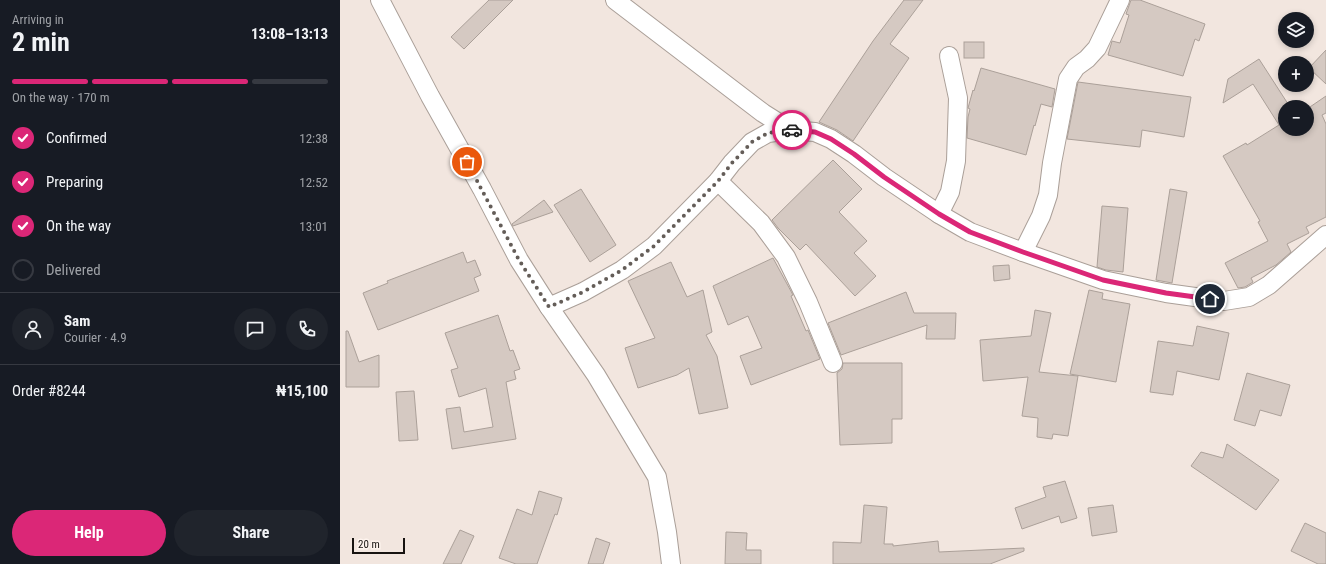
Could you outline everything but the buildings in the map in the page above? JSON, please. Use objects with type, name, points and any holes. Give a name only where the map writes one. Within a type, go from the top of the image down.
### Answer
[{"type":"street","points":[[380,0],[430,96],[482,188],[519,260],[549,307],[596,375],[657,477],[671,564]]},
{"type":"street","points":[[615,0],[763,113],[790,130]]},
{"type":"street","points":[[1023,252],[1041,216],[1048,195],[1052,163],[1068,79],[1076,67],[1087,59],[1097,48],[1120,0]]},
{"type":"street","points":[[939,214],[950,192],[956,161],[958,98],[948,56]]},
{"type":"street","points":[[549,307],[583,292],[622,270],[654,246],[718,181],[732,163],[752,142],[768,133],[790,130],[815,132],[831,139],[939,214],[970,232],[1103,280],[1166,293],[1224,301],[1249,297],[1269,285],[1326,235]]},
{"type":"street","points":[[718,181],[761,223],[786,257],[808,302],[833,363]]},
{"type":"way so far","points":[[467,162],[519,260],[549,307],[583,292],[622,270],[654,246],[718,181],[732,163],[752,142],[768,133],[792,130]]},
{"type":"route","points":[[792,130],[815,132],[831,139],[939,214],[970,232],[1103,280],[1166,293],[1210,299]]}]
